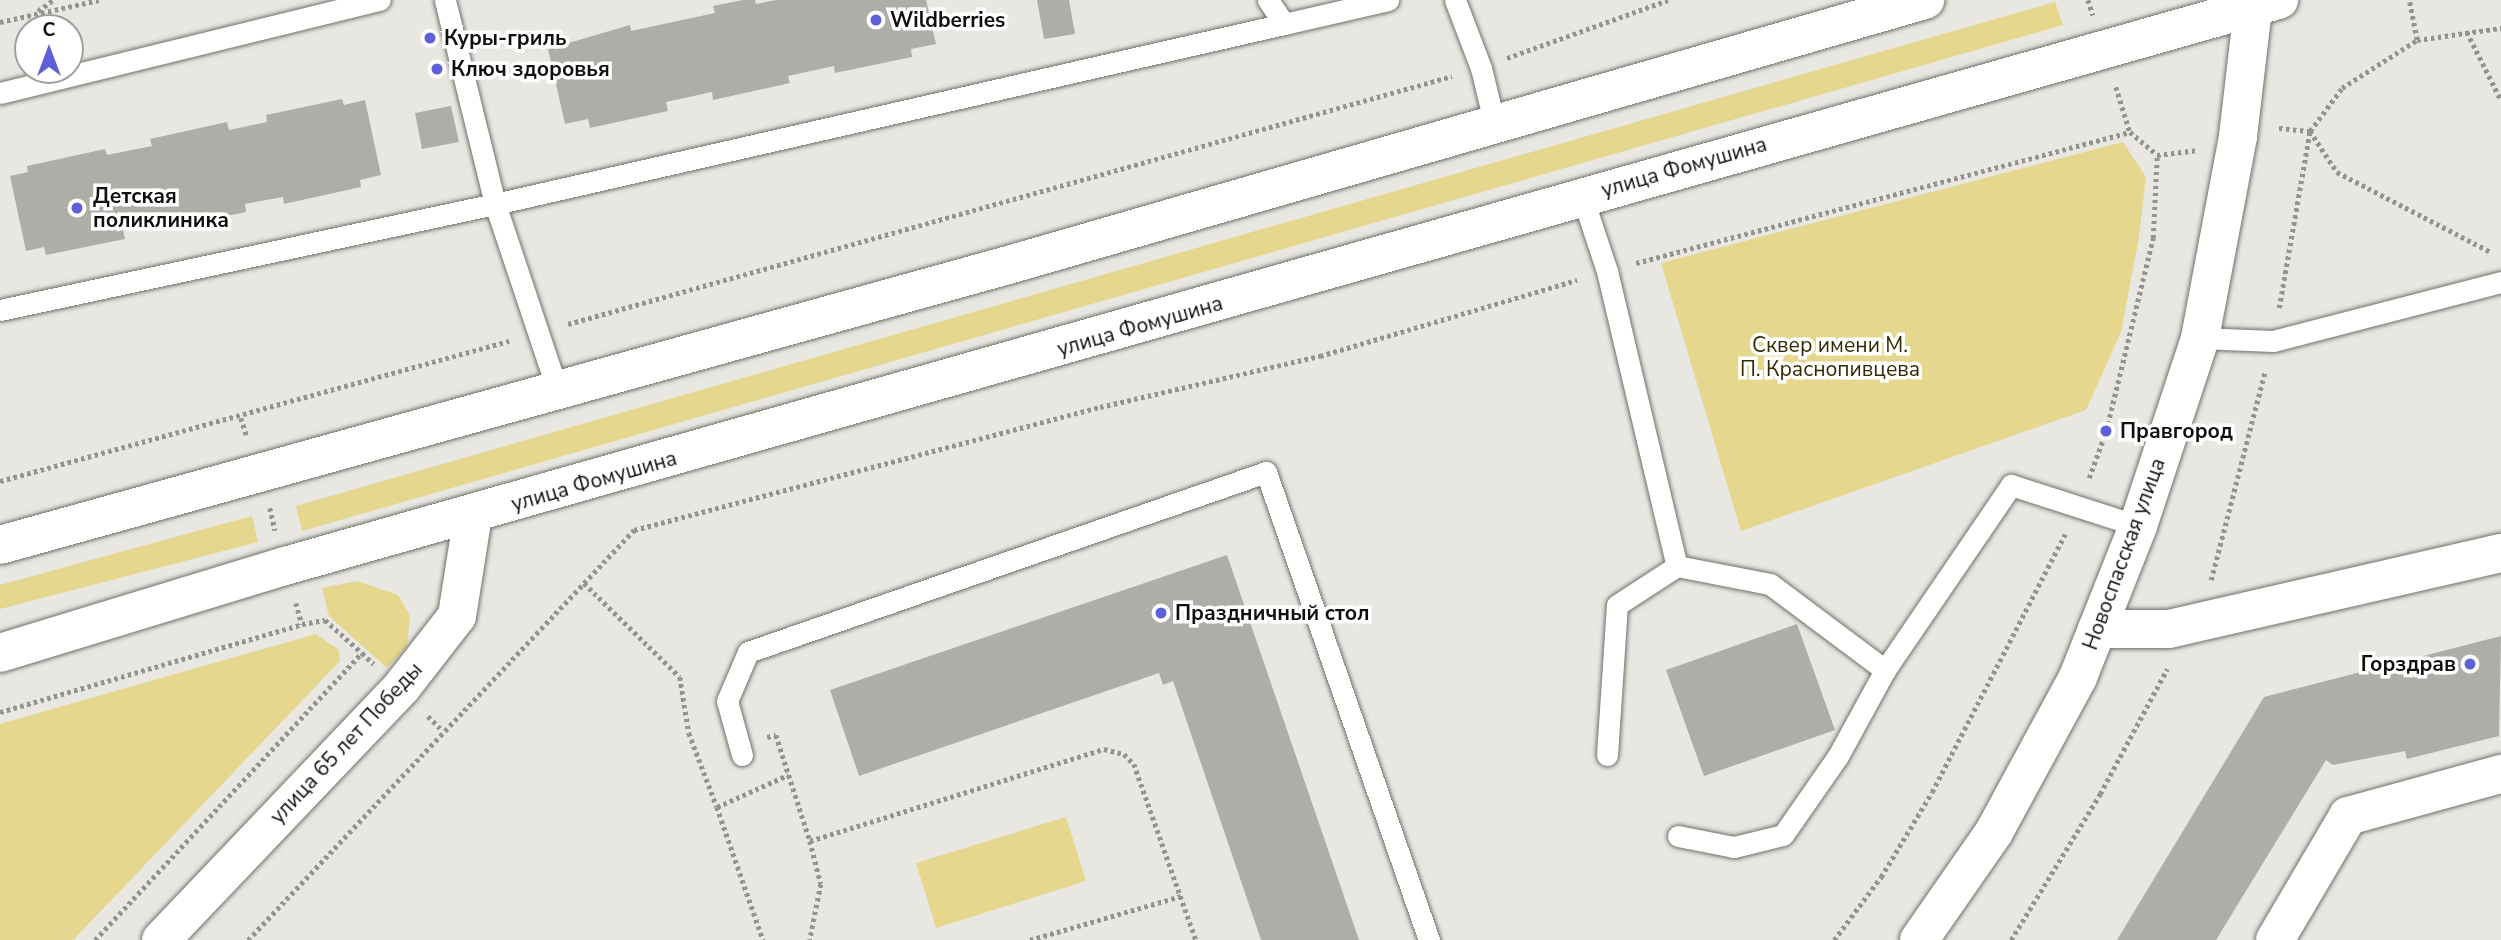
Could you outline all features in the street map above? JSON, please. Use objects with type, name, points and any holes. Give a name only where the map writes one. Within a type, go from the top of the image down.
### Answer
[{"type":"main road","points":[[0,545],[1495,126],[1925,0]]},
{"type":"main road","name":"улица Фомушина","points":[[0,653],[285,566],[1137,328],[1582,196],[2262,2]]},
{"type":"main road","name":"Новоспасская улица","points":[[1919,940],[1994,832],[2078,677],[2138,526],[2200,338],[2262,2]]},
{"type":"main road","name":"улица 65 лет Победы","points":[[162,940],[401,688],[457,616],[473,515]]},
{"type":"main road","points":[[2097,629],[2169,629],[2501,553]]},
{"type":"main road","points":[[2275,940],[2348,816],[2501,774]]},
{"type":"lane","points":[[0,93],[380,0]]},
{"type":"lane","points":[[445,0],[495,204],[557,389]]},
{"type":"lane","points":[[1268,0],[1284,24]]},
{"type":"lane","points":[[0,310],[495,204],[1388,0]]},
{"type":"lane","points":[[1455,0],[1481,68],[1495,126]]},
{"type":"lane","points":[[1582,196],[1607,271],[1677,566]]},
{"type":"lane","points":[[2200,338],[2273,341],[2501,282]]},
{"type":"lane","points":[[740,749],[727,701],[748,652],[1266,472],[1429,940]]},
{"type":"lane","points":[[1678,836],[1734,847],[1783,835],[1838,756],[1885,670],[2011,485],[2138,526]]},
{"type":"lane","points":[[1607,755],[1617,605],[1677,566],[1770,584],[1885,670]]},
{"type":"path","points":[[35,14],[53,0]]},
{"type":"path","points":[[35,14],[99,0]]},
{"type":"path","points":[[0,481],[1481,68],[1668,0]]},
{"type":"path","points":[[2409,0],[2417,40]]},
{"type":"path","points":[[2011,940],[2100,794],[2215,571],[2273,341],[2310,131],[2342,88],[2417,40],[2501,29]]},
{"type":"path","points":[[2467,32],[2501,100]]},
{"type":"path","points":[[2115,84],[2130,132],[2157,155],[2207,150]]},
{"type":"path","points":[[2272,127],[2310,131]]},
{"type":"path","points":[[2310,131],[2337,172],[2501,257]]},
{"type":"path","points":[[248,940],[634,530],[1100,407],[1320,356],[1607,271],[2130,132]]},
{"type":"path","points":[[1834,940],[1881,877],[1931,792],[2079,507],[2106,431],[2153,238],[2157,155]]},
{"type":"path","points":[[584,583],[680,677],[689,733],[763,940]]},
{"type":"path","points":[[0,712],[302,624]]},
{"type":"path","points":[[740,749],[776,736],[821,884],[810,940]]},
{"type":"path","points":[[810,841],[1104,749],[1125,754],[1134,764],[1196,940]]},
{"type":"path","points":[[717,807],[788,775]]},
{"type":"path","points":[[1030,940],[1181,896]]},
{"type":"green space","points":[[2055,2],[2063,25],[302,531],[296,506]]},
{"type":"green space","name":"Сквер имени М. П. Краснопивцева","points":[[2123,142],[2146,177],[2138,243],[2121,332],[2086,410],[1741,531],[1661,263]]},
{"type":"green space","points":[[252,516],[258,542],[0,609],[0,585]]},
{"type":"green space","points":[[357,581],[398,595],[410,615],[407,646],[387,668],[329,616],[322,588]]},
{"type":"green space","points":[[316,634],[339,650],[340,661],[73,940],[0,940],[0,724]]},
{"type":"green space","points":[[1066,817],[1086,881],[936,928],[916,863]]},
{"type":"building","points":[[755,0],[756,4],[776,0],[926,0],[936,44],[911,49],[912,57],[835,73],[834,66],[788,76],[790,83],[713,100],[712,92],[666,102],[668,111],[590,128],[588,119],[565,124],[548,49],[630,25],[631,31],[715,13],[713,6]]},
{"type":"building","points":[[1037,0],[1069,0],[1075,34],[1044,39]]},
{"type":"building","points":[[342,99],[344,105],[365,100],[381,175],[360,180],[361,187],[284,204],[283,197],[245,204],[246,212],[169,228],[168,221],[123,230],[125,239],[46,255],[44,247],[26,251],[10,176],[28,172],[27,166],[105,149],[107,155],[152,146],[150,139],[227,122],[229,130],[267,122],[266,115]]},
{"type":"building","points":[[451,106],[459,142],[422,149],[415,113]]},
{"type":"building","points":[[1227,555],[1359,940],[1261,940],[1173,681],[1163,685],[1159,673],[859,776],[830,690]]},
{"type":"building","points":[[1797,624],[1835,730],[1704,776],[1666,670]]},
{"type":"building","points":[[2501,636],[2499,736],[2407,759],[2405,751],[2333,765],[2326,760],[2216,940],[2117,940],[2264,697]]},
{"type":"place","name":"Wildberries","points":[[876,20]]},
{"type":"place","name":"Куры-гриль","points":[[430,38]]},
{"type":"place","name":"Ключ здоровья","points":[[437,69]]},
{"type":"place","name":"Детская поликлиника","points":[[77,208]]},
{"type":"place","name":"Правгород","points":[[2106,431]]},
{"type":"place","name":"Праздничный стол","points":[[1161,613]]},
{"type":"place","name":"Горздрав","points":[[2470,664]]}]
